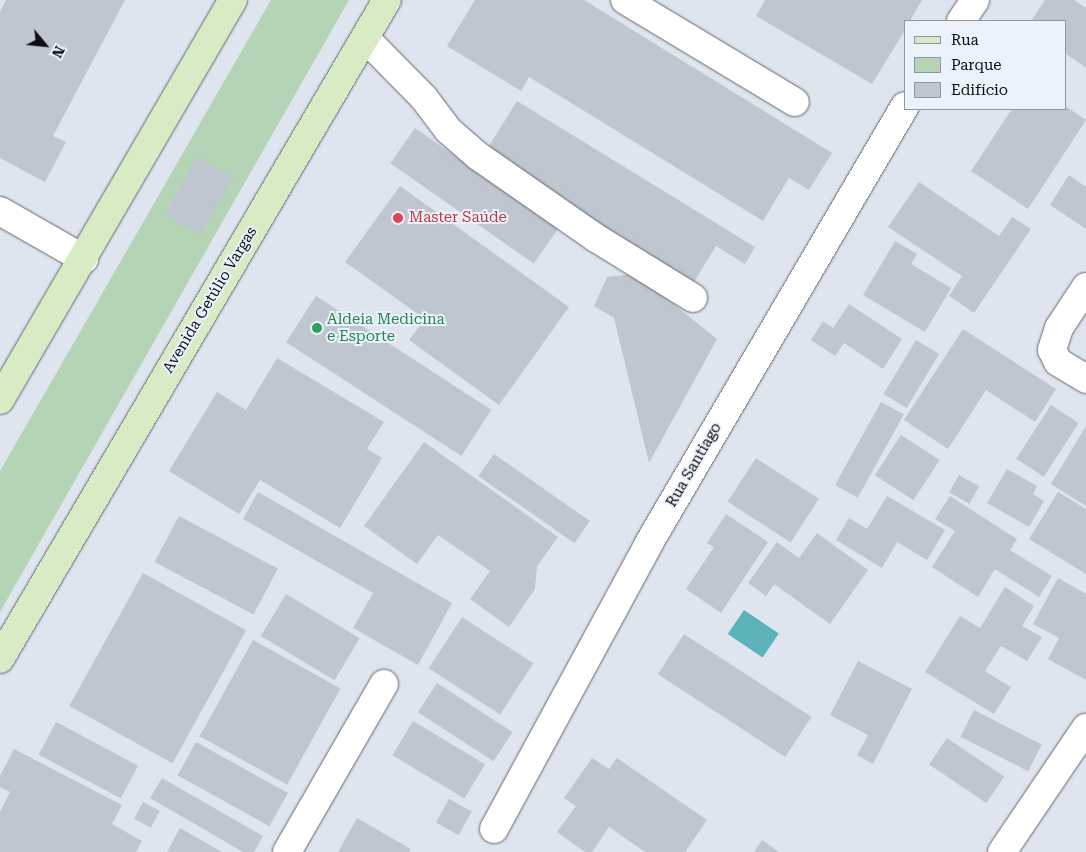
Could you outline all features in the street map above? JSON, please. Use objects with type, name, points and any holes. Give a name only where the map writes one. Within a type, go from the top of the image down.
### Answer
[{"type":"main road","points":[[0,400],[233,0]]},
{"type":"main road","name":"Avenida Getúlio Vargas","points":[[0,659],[387,0]]},
{"type":"main road","name":"Avenida Getúlio Vargas","points":[[0,636],[33,600]]},
{"type":"street","points":[[625,0],[795,102]]},
{"type":"street","points":[[962,20],[975,0]]},
{"type":"street","points":[[365,38],[424,98],[448,130],[478,156],[596,238],[693,298]]},
{"type":"street","name":"Rua Santiago","points":[[494,830],[649,543],[904,108]]},
{"type":"street","points":[[0,211],[84,258]]},
{"type":"street","points":[[1086,287],[1059,328],[1052,350],[1058,362],[1086,379]]},
{"type":"street","points":[[286,852],[384,684]]},
{"type":"street","points":[[1002,852],[1086,728]]},
{"type":"green space","points":[[271,0],[349,0],[0,612],[0,471]]},
{"type":"water","points":[[744,610],[779,633],[763,658],[728,634]]},
{"type":"building","points":[[6,0],[125,0],[53,136],[66,142],[45,182],[0,158],[0,12]]},
{"type":"building","points":[[475,0],[584,0],[832,153],[809,190],[789,178],[763,221],[529,77],[521,91],[447,46]]},
{"type":"building","points":[[765,0],[922,0],[911,20],[904,20],[904,32],[872,84],[756,16]]},
{"type":"building","points":[[1045,0],[1074,0],[1086,8],[1086,68],[1066,54],[1066,20],[1032,20]]},
{"type":"building","points":[[517,101],[755,247],[745,264],[716,246],[694,282],[484,154]]},
{"type":"building","points":[[1066,107],[1086,120],[1028,209],[971,171],[1011,110],[1066,110]]},
{"type":"building","points":[[415,128],[558,228],[534,264],[390,163]]},
{"type":"building","points":[[197,157],[233,177],[201,235],[165,215]]},
{"type":"building","points":[[1069,175],[1086,187],[1086,229],[1050,205]]},
{"type":"building","points":[[919,182],[999,236],[1012,217],[1031,229],[974,313],[949,296],[962,276],[888,227]]},
{"type":"building","points":[[400,186],[569,307],[499,405],[409,340],[425,319],[345,262]]},
{"type":"building","points":[[895,241],[917,254],[911,264],[951,288],[925,332],[863,295]]},
{"type":"building","points":[[636,274],[717,339],[649,463],[614,318],[594,306],[607,277]]},
{"type":"building","points":[[316,296],[491,410],[461,456],[286,342]]},
{"type":"building","points":[[849,304],[902,339],[883,369],[844,343],[835,356],[811,340],[823,321],[833,328]]},
{"type":"building","points":[[963,329],[1056,389],[1035,422],[986,390],[948,449],[904,420]]},
{"type":"building","points":[[916,340],[939,354],[907,408],[884,394]]},
{"type":"building","points":[[277,358],[384,422],[367,449],[382,458],[340,528],[260,480],[239,514],[169,471],[217,392],[246,410]]},
{"type":"building","points":[[881,402],[904,415],[858,498],[835,485]]},
{"type":"building","points":[[1051,405],[1079,423],[1044,477],[1016,459]]},
{"type":"building","points":[[1086,426],[1086,506],[1051,484]]},
{"type":"building","points":[[901,435],[940,460],[913,500],[875,475]]},
{"type":"building","points":[[424,442],[558,537],[537,566],[535,589],[509,627],[470,599],[490,571],[438,535],[417,564],[364,526]]},
{"type":"building","points":[[494,454],[590,521],[574,543],[479,476]]},
{"type":"building","points":[[756,458],[819,499],[791,542],[728,502]]},
{"type":"building","points":[[1007,469],[1037,486],[1033,494],[1044,501],[1029,527],[987,503]]},
{"type":"building","points":[[959,475],[979,486],[969,504],[949,492]]},
{"type":"building","points":[[258,492],[452,603],[418,665],[353,628],[373,593],[243,519]]},
{"type":"building","points":[[1058,492],[1086,509],[1086,574],[1029,539]]},
{"type":"building","points":[[887,496],[945,530],[927,560],[897,542],[882,568],[836,540],[849,518],[867,529]]},
{"type":"building","points":[[950,496],[1017,539],[1010,550],[1052,576],[1039,597],[995,569],[978,597],[932,567],[955,531],[935,519]]},
{"type":"building","points":[[726,514],[768,542],[721,613],[686,589],[714,547],[707,543]]},
{"type":"building","points":[[179,516],[278,569],[253,614],[155,562]]},
{"type":"building","points":[[817,533],[868,570],[830,624],[774,584],[766,596],[748,583],[777,542],[799,558]]},
{"type":"building","points":[[143,573],[246,630],[173,763],[69,706]]},
{"type":"building","points":[[1058,578],[1086,594],[1086,680],[1048,659],[1059,638],[1033,624]]},
{"type":"building","points":[[1005,587],[1034,606],[1022,626],[1042,637],[1027,661],[1001,646],[985,671],[1011,687],[994,714],[925,672],[960,616],[980,628]]},
{"type":"building","points":[[286,594],[360,638],[334,680],[261,636]]},
{"type":"building","points":[[462,617],[533,663],[500,714],[429,668]]},
{"type":"building","points":[[684,634],[811,717],[785,757],[658,674]]},
{"type":"building","points":[[253,640],[340,688],[287,785],[200,736]]},
{"type":"building","points":[[858,661],[912,689],[873,764],[857,755],[868,735],[830,715]]},
{"type":"building","points":[[437,683],[512,732],[493,761],[418,712]]},
{"type":"building","points":[[974,710],[1042,745],[1028,771],[960,737]]},
{"type":"building","points":[[413,721],[485,764],[464,799],[392,755]]},
{"type":"building","points":[[56,722],[138,766],[121,798],[39,755]]},
{"type":"building","points":[[947,738],[1004,777],[986,803],[929,765]]},
{"type":"building","points":[[196,742],[288,793],[269,826],[178,775]]},
{"type":"building","points":[[14,749],[122,805],[112,824],[142,841],[136,852],[0,852],[0,812],[10,792],[0,787],[0,776]]},
{"type":"building","points":[[592,758],[609,769],[617,758],[707,820],[685,852],[645,852],[609,827],[592,852],[585,852],[557,832],[576,806],[564,798]]},
{"type":"building","points":[[162,778],[263,836],[254,852],[243,852],[150,798]]},
{"type":"building","points":[[449,799],[472,812],[459,835],[436,823]]},
{"type":"building","points":[[143,802],[160,811],[151,828],[134,819]]},
{"type":"building","points":[[357,818],[411,849],[409,852],[338,852]]},
{"type":"building","points":[[180,828],[222,852],[167,852]]},
{"type":"building","points":[[762,840],[779,852],[754,852]]},
{"type":"place","name":"Master Saúde","points":[[398,218]]},
{"type":"place","name":"Aldeia Medicina e Esporte","points":[[317,328]]}]
